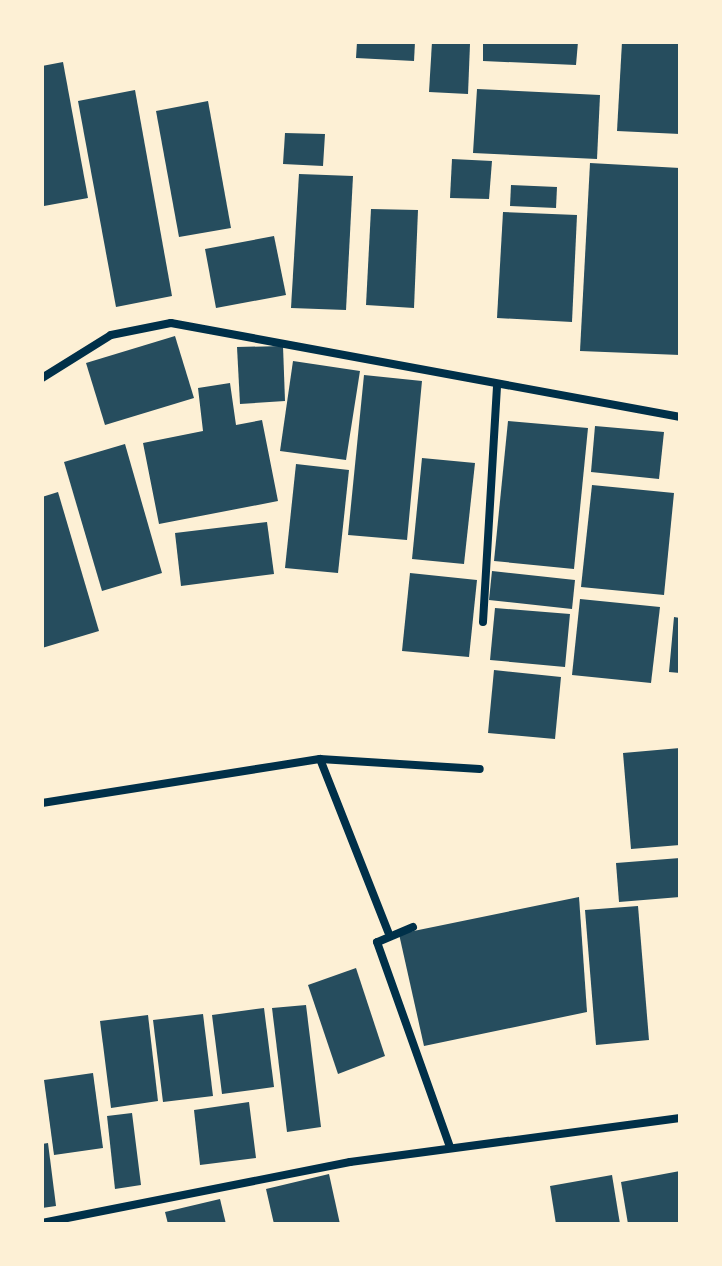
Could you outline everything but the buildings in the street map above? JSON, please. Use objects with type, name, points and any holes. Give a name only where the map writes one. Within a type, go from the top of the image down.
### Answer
[{"type":"street","points":[[42,378],[111,335],[171,323],[497,386],[680,417]]},
{"type":"street","points":[[483,622],[497,386]]},
{"type":"street","points":[[320,759],[388,932]]},
{"type":"street","points":[[42,803],[320,759],[480,769]]},
{"type":"street","points":[[413,927],[388,932],[377,942],[450,1147]]},
{"type":"street","points":[[42,1223],[450,1147],[680,1118]]}]
